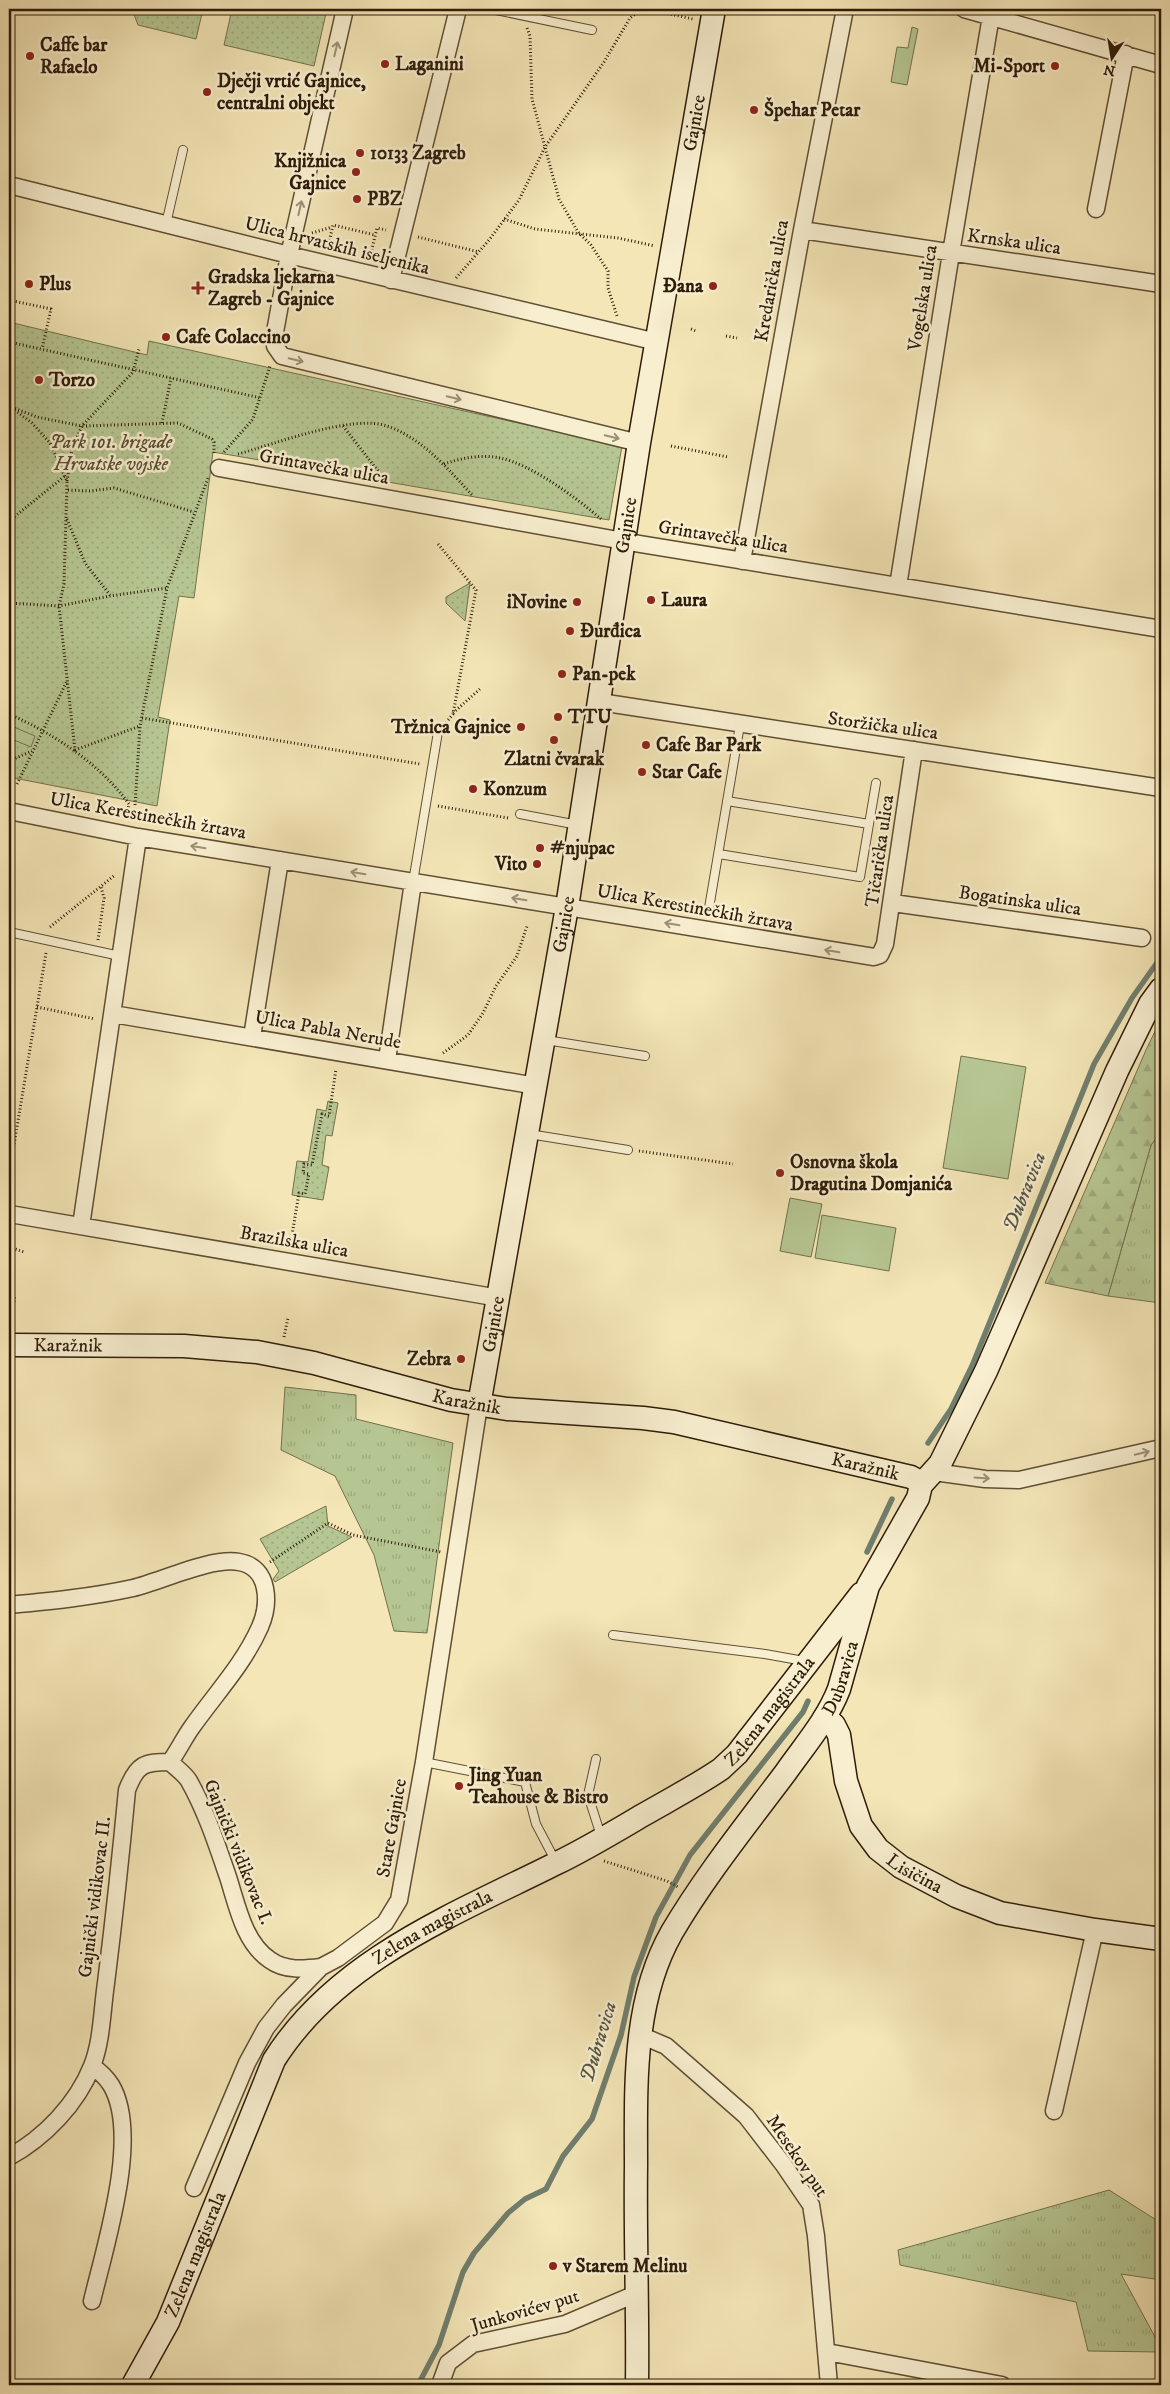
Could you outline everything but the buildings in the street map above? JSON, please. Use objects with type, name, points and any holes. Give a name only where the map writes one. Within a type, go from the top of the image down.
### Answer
[{"type":"street","points":[[345,9],[289,255],[275,332],[275,346],[282,356],[639,443]]},
{"type":"street","points":[[391,280],[458,9]]},
{"type":"street","name":"Gajnice","points":[[479,1405],[500,1298],[567,907],[639,443],[714,9]]},
{"type":"street","name":"Kredarička ulica","points":[[742,561],[802,230],[845,9]]},
{"type":"street","points":[[964,9],[1161,65]]},
{"type":"street","name":"Vogelska ulica","points":[[898,586],[991,16]]},
{"type":"street","points":[[1096,209],[1126,54]]},
{"type":"street","name":"Ulica hrvatskih iseljenika","points":[[9,185],[391,280],[657,342]]},
{"type":"street","name":"Krnska ulica","points":[[802,230],[1161,284]]},
{"type":"street","name":"Grintavečka ulica","points":[[216,464],[624,541],[1161,629]]},
{"type":"street","name":"Storžička ulica","points":[[600,702],[740,725],[1161,788]]},
{"type":"street","name":"Tičarička ulica","points":[[880,955],[885,944],[893,903],[914,750]]},
{"type":"street","name":"Ulica Kerestinečkih žrtava","points":[[9,811],[138,837],[867,957],[880,955]]},
{"type":"street","points":[[81,1226],[107,1017],[120,956],[138,837]]},
{"type":"street","points":[[252,1037],[280,860]]},
{"type":"street","points":[[387,1060],[413,882]]},
{"type":"street","name":"Bogatinska ulica","points":[[893,903],[1142,938]]},
{"type":"street","name":"Dubravica","points":[[637,2385],[636,2092],[640,2035],[652,1979],[671,1934],[697,1893],[825,1717],[839,1689],[868,1586],[927,1479],[955,1436],[994,1356],[1134,1035],[1150,1004],[1161,989]]},
{"type":"street","name":"Ulica Pabla Nerude","points":[[107,1017],[252,1037],[536,1086]]},
{"type":"street","name":"Brazilska ulica","points":[[10,1214],[500,1298]]},
{"type":"street","name":"Karažnik","points":[[9,1345],[184,1346],[257,1352],[314,1363],[430,1395],[479,1405],[507,1409],[643,1418],[674,1422],[903,1475],[918,1481],[927,1479],[976,1478],[1019,1480],[1161,1448]]},
{"type":"street","name":"Stare Gajnice","points":[[194,2188],[247,2063],[266,2028],[284,2005],[321,1967],[338,1958],[385,1923],[399,1900],[424,1762],[479,1405]]},
{"type":"street","points":[[9,1605],[133,1588],[222,1562],[240,1562],[257,1570],[266,1583],[261,1624],[244,1660],[192,1727],[170,1762]]},
{"type":"street","name":"Zelena magistrala","points":[[134,2385],[168,2322],[256,2100],[274,2060],[290,2035],[310,2012],[342,1985],[400,1944],[557,1864],[601,1850],[721,1769],[737,1754],[868,1586]]},
{"type":"street","points":[[808,1662],[830,1674],[836,1681],[839,1689]]},
{"type":"street","name":"Lisičina","points":[[825,1717],[834,1725],[839,1734],[846,1781],[861,1826],[878,1849],[900,1867],[956,1896],[1000,1913],[1095,1930],[1161,1939]]},
{"type":"street","name":"Gajnički vidikovac II.","points":[[9,2157],[39,2136],[69,2106],[92,2066],[98,2038],[112,1931],[127,1790],[134,1773],[150,1762],[170,1762]]},
{"type":"street","name":"Gajnički vidikovac I.","points":[[170,1762],[188,1780],[210,1825],[246,1930],[258,1950],[270,1961],[284,1967],[303,1969],[321,1967]]},
{"type":"street","points":[[1054,2111],[1095,1930]]},
{"type":"street","name":"Mesekov put","points":[[640,2035],[666,2046],[746,2116],[783,2164],[811,2205],[816,2236],[829,2385]]},
{"type":"street","points":[[92,2066],[111,2085],[117,2101],[122,2136],[122,2162],[118,2186],[92,2301]]},
{"type":"street","name":"Junkovićev put","points":[[440,2385],[448,2363],[473,2344],[566,2324],[638,2293]]},
{"type":"street","points":[[827,2352],[1002,2385]]},
{"type":"lane","points":[[491,9],[592,30]]},
{"type":"lane","points":[[166,224],[183,150]]},
{"type":"lane","points":[[708,908],[719,854],[740,725]]},
{"type":"lane","points":[[413,882],[438,732]]},
{"type":"lane","points":[[719,854],[860,877],[876,783]]},
{"type":"lane","points":[[727,801],[869,824]]},
{"type":"lane","points":[[516,816],[580,826]]},
{"type":"lane","points":[[9,932],[120,956]]},
{"type":"lane","points":[[544,1040],[645,1056]]},
{"type":"lane","points":[[528,1134],[628,1150]]},
{"type":"lane","points":[[612,1636],[765,1654],[808,1662]]},
{"type":"lane","points":[[596,1759],[588,1795],[601,1850]]},
{"type":"lane","points":[[424,1762],[525,1782],[536,1824],[557,1864]]},
{"type":"path","points":[[454,280],[479,252],[519,200],[545,147],[604,62],[630,18],[642,9]]},
{"type":"path","points":[[647,9],[694,20]]},
{"type":"path","points":[[526,27],[530,36],[532,99],[558,199],[580,234],[598,254],[608,271],[608,288],[618,318]]},
{"type":"path","points":[[504,219],[535,229],[618,238],[655,246]]},
{"type":"path","points":[[309,234],[332,227],[333,224],[375,235]]},
{"type":"path","points":[[326,254],[332,227]]},
{"type":"path","points":[[369,264],[377,228],[396,233]]},
{"type":"path","points":[[413,236],[479,252]]},
{"type":"path","points":[[9,300],[51,309],[42,349]]},
{"type":"path","points":[[691,330],[696,331]]},
{"type":"path","points":[[726,336],[737,338]]},
{"type":"path","points":[[9,342],[261,398]]},
{"type":"path","points":[[134,805],[140,726],[167,588],[194,512],[216,464],[253,419],[261,398],[275,346]]},
{"type":"path","points":[[75,750],[59,606],[64,584],[67,481],[72,449],[82,426],[134,369],[139,349]]},
{"type":"path","points":[[162,423],[171,378]]},
{"type":"path","points":[[9,400],[14,408],[32,423],[50,443],[67,481]]},
{"type":"path","points":[[9,406],[38,417],[82,426],[162,423],[187,425],[212,439],[214,442],[216,464]]},
{"type":"path","points":[[235,455],[343,426],[363,424],[387,426],[406,435],[444,464],[475,498]]},
{"type":"path","points":[[343,426],[387,482]]},
{"type":"path","points":[[671,446],[728,457]]},
{"type":"path","points":[[444,464],[481,456],[501,458],[524,467],[562,489],[607,525]]},
{"type":"path","points":[[9,521],[65,476]]},
{"type":"path","points":[[68,490],[90,492],[114,488],[194,512]]},
{"type":"path","points":[[66,516],[85,563],[110,596]]},
{"type":"path","points":[[438,544],[476,590],[453,714]]},
{"type":"path","points":[[9,603],[59,606],[167,588]]},
{"type":"path","points":[[17,784],[67,681]]},
{"type":"path","points":[[438,732],[453,714],[481,688]]},
{"type":"path","points":[[9,714],[42,730],[75,750],[129,804]]},
{"type":"path","points":[[142,718],[432,766]]},
{"type":"path","points":[[75,750],[140,726]]},
{"type":"path","points":[[9,761],[33,751]]},
{"type":"path","points":[[435,805],[516,816]]},
{"type":"path","points":[[46,930],[116,874]]},
{"type":"path","points":[[97,943],[104,898],[100,887]]},
{"type":"path","points":[[436,1058],[468,1035],[483,1013],[496,986],[517,956],[527,926]]},
{"type":"path","points":[[9,1174],[46,952]]},
{"type":"path","points":[[37,1007],[107,1017]]},
{"type":"path","points":[[292,1235],[299,1193],[305,1194],[310,1174],[302,1173],[304,1164],[312,1165],[322,1114],[329,1116],[337,1064]]},
{"type":"path","points":[[628,1150],[733,1164]]},
{"type":"path","points":[[9,1247],[24,1252]]},
{"type":"path","points":[[9,1333],[16,1295]]},
{"type":"path","points":[[285,1333],[288,1318]]},
{"type":"path","points":[[257,1570],[328,1523],[353,1535],[434,1550]]},
{"type":"path","points":[[601,1850],[678,1888]]},
{"type":"green space","points":[[132,9],[203,9],[196,39],[138,25]]},
{"type":"green space","points":[[232,9],[327,9],[314,66],[224,45]]},
{"type":"green space","points":[[912,27],[918,29],[907,85],[891,82],[897,47],[908,48]]},
{"type":"green space","name":"Park 101. brigade Hrvatske vojske","points":[[9,322],[147,355],[149,341],[622,446],[609,520],[213,452],[194,598],[179,596],[158,717],[170,720],[157,806],[9,777]]},
{"type":"green space","points":[[470,583],[465,621],[446,603],[446,597]]},
{"type":"green space","points":[[9,725],[35,736],[31,747],[9,738]]},
{"type":"green space","points":[[1161,1019],[1161,1132],[1151,1145],[1108,1296],[1045,1283],[1146,1050]]},
{"type":"green space","points":[[961,1056],[1026,1067],[1008,1179],[943,1168]]},
{"type":"green space","points":[[328,1101],[338,1103],[332,1136],[326,1135],[322,1165],[329,1167],[323,1200],[292,1195],[297,1161],[308,1162],[317,1109],[326,1111]]},
{"type":"green space","points":[[1161,1132],[1161,1303],[1108,1296],[1151,1145]]},
{"type":"green space","points":[[790,1198],[822,1204],[811,1257],[780,1251]]},
{"type":"green space","points":[[822,1215],[896,1228],[889,1271],[815,1258]]},
{"type":"green space","points":[[285,1387],[356,1395],[356,1419],[453,1443],[427,1633],[394,1631],[374,1555],[335,1476],[281,1450]]},
{"type":"green space","points":[[326,1506],[328,1526],[352,1537],[275,1582],[273,1579],[279,1571],[260,1539]]},
{"type":"green space","points":[[1109,2190],[1161,2223],[1161,2280],[1121,2274],[1161,2348],[1161,2352],[1088,2351],[1076,2302],[900,2265],[898,2250]]},
{"type":"waterway","name":"Dubravica","points":[[928,1443],[951,1409],[972,1366],[1094,1064],[1132,998],[1161,957]]},
{"type":"waterway","name":"Dubravica","points":[[867,1552],[892,1499]]},
{"type":"waterway","name":"Dubravica","points":[[418,2385],[439,2345],[463,2272],[474,2253],[508,2213],[525,2199],[546,2189],[563,2156],[592,2119],[621,2035],[634,1977],[656,1917],[690,1855],[803,1712],[808,1701]]},
{"type":"place","name":"Caffe bar Rafaelo","points":[[30,56]]},
{"type":"place","name":"Laganini","points":[[385,64]]},
{"type":"place","name":"Mi-Sport","points":[[1055,66]]},
{"type":"place","name":"Dječji vrtić Gajnice, centralni objekt","points":[[207,92]]},
{"type":"place","name":"Špehar Petar","points":[[754,110]]},
{"type":"place","name":"10133 Zagreb","points":[[360,153]]},
{"type":"place","name":"Knjižnica Gajnice","points":[[356,172]]},
{"type":"place","name":"PBZ","points":[[357,199]]},
{"type":"place","name":"Plus","points":[[29,284]]},
{"type":"place","name":"Đana","points":[[713,286]]},
{"type":"place","name":"Gradska ljekarna Zagreb - Gajnice","points":[[198,288]]},
{"type":"place","name":"Cafe Colaccino","points":[[166,337]]},
{"type":"place","name":"Torzo","points":[[39,380]]},
{"type":"place","name":"Laura","points":[[651,600]]},
{"type":"place","name":"iNovine","points":[[577,602]]},
{"type":"place","name":"Đurđica","points":[[570,631]]},
{"type":"place","name":"Pan-pek","points":[[562,674]]},
{"type":"place","name":"TTU","points":[[558,717]]},
{"type":"place","name":"Tržnica Gajnice","points":[[521,727]]},
{"type":"place","name":"Zlatni čvarak","points":[[554,740]]},
{"type":"place","name":"Cafe Bar Park","points":[[646,745]]},
{"type":"place","name":"Star Cafe","points":[[642,772]]},
{"type":"place","name":"Konzum","points":[[473,789]]},
{"type":"place","name":"#njupac","points":[[540,848]]},
{"type":"place","name":"Vito","points":[[537,864]]},
{"type":"place","name":"Osnovna škola Dragutina Domjanića","points":[[780,1173]]},
{"type":"place","name":"Zebra","points":[[461,1359]]},
{"type":"place","name":"Jing Yuan Teahouse & Bistro","points":[[459,1786]]},
{"type":"place","name":"v Starem Melinu","points":[[553,2266]]}]
